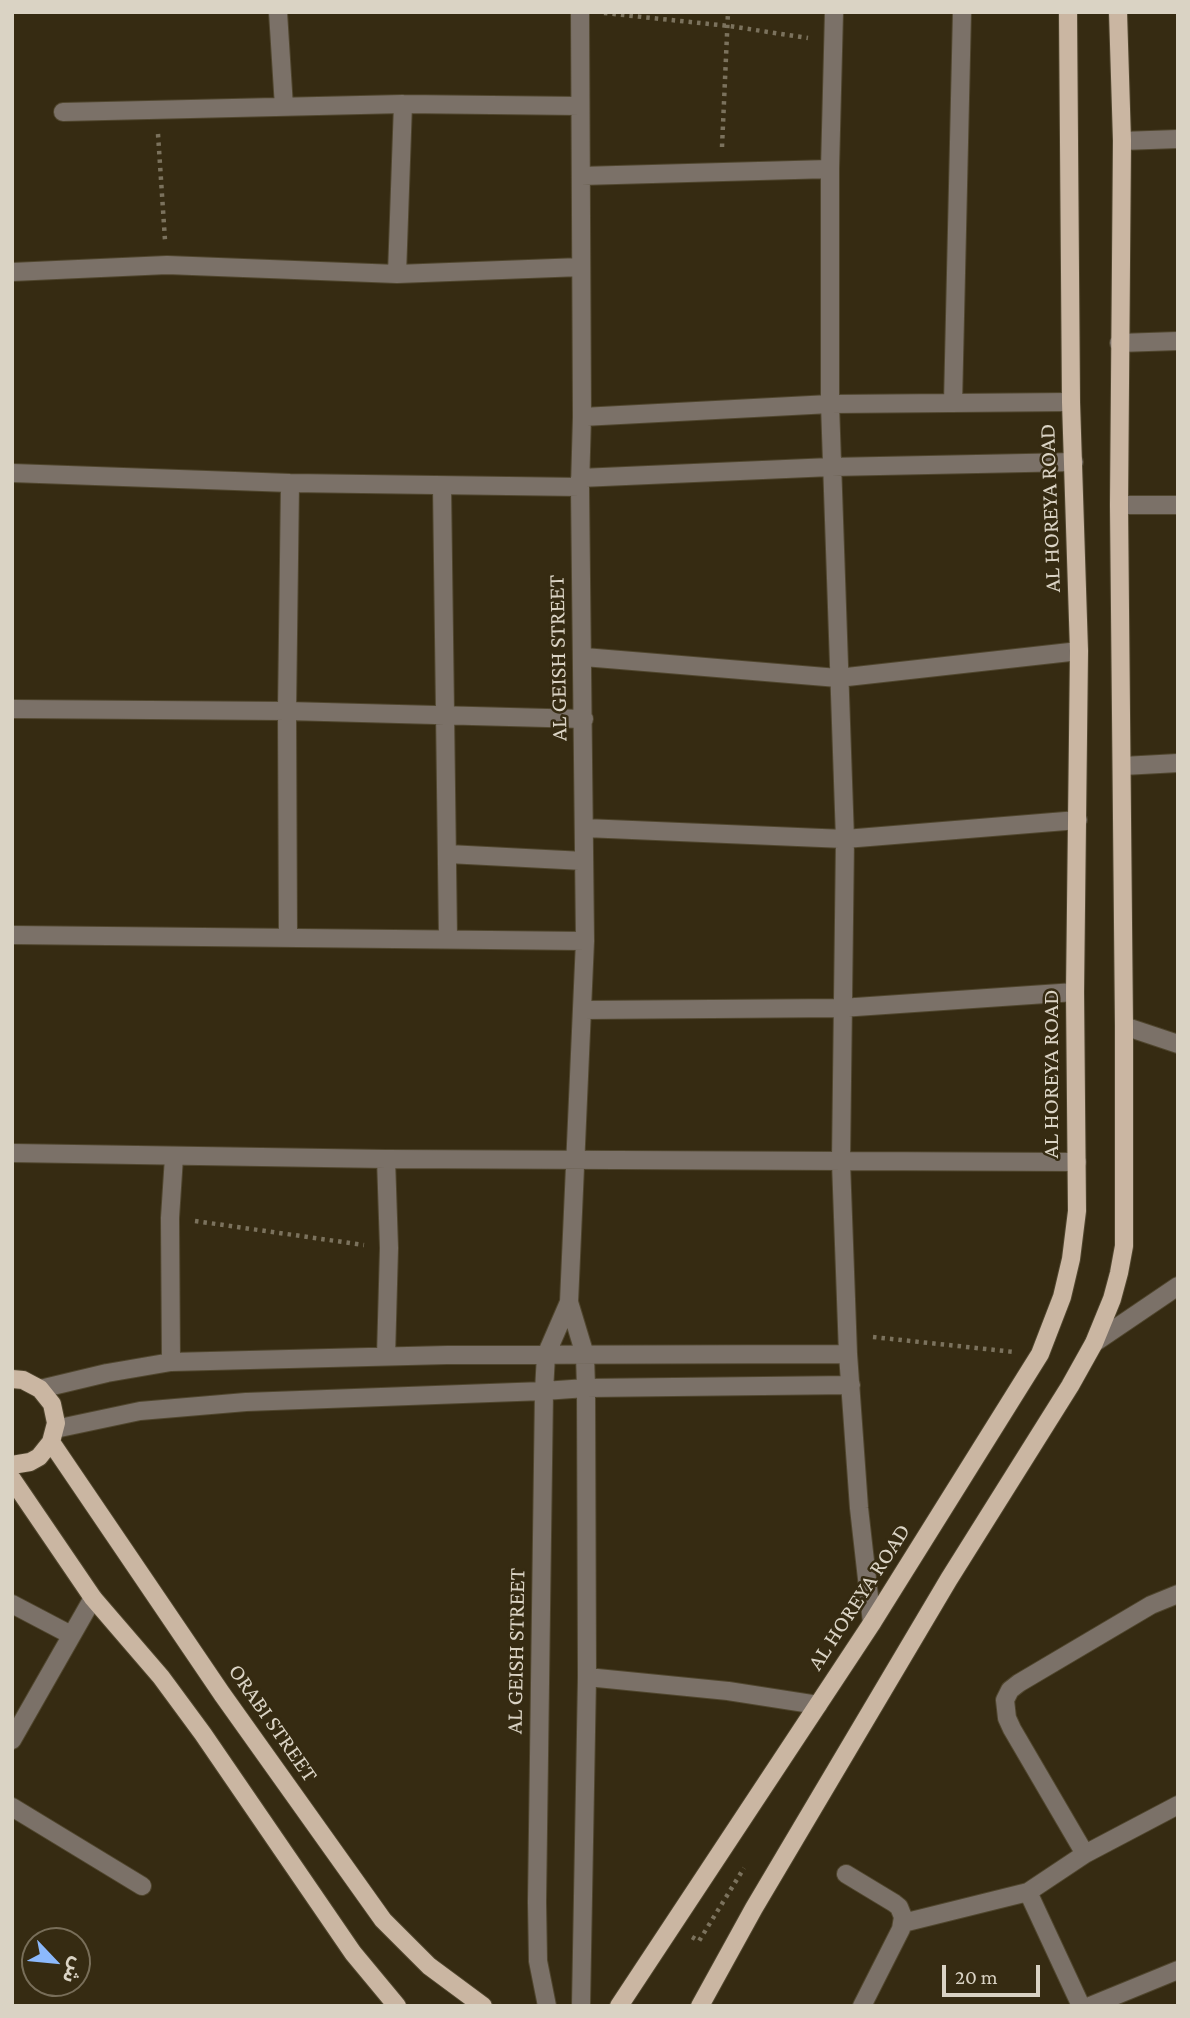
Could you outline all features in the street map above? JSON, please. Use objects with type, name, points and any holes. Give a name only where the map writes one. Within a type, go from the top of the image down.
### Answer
[{"type":"main road","name":"AL HOREYA ROAD","points":[[619,2006],[872,1623],[1040,1354],[1062,1297],[1071,1259],[1077,1211],[1075,992],[1079,651],[1071,402],[1068,12]]},
{"type":"main road","points":[[700,2006],[754,1908],[949,1579],[1094,1343],[1112,1299],[1124,1246],[1119,505],[1122,141],[1118,12]]},
{"type":"main road","points":[[12,1379],[23,1380],[40,1389]]},
{"type":"main road","name":"ORABI STREET","points":[[40,1389],[52,1404],[53,1436],[222,1694],[383,1920],[429,1966],[483,2006]]},
{"type":"main road","points":[[12,1465],[30,1462],[39,1457],[53,1436]]},
{"type":"main road","points":[[12,1479],[93,1598],[161,1677],[353,1953],[397,2006]]},
{"type":"street","points":[[278,12],[284,107]]},
{"type":"street","name":"AL GEISH STREET","points":[[580,12],[580,482],[585,941],[569,1302],[585,1356],[586,1388],[587,1677],[581,2006]]},
{"type":"street","points":[[834,12],[830,169],[830,404],[845,839],[841,1162],[848,1354],[859,1508],[872,1623]]},
{"type":"street","points":[[953,403],[962,12]]},
{"type":"street","points":[[397,274],[403,104]]},
{"type":"street","points":[[62,112],[403,104],[580,106]]},
{"type":"street","points":[[1122,141],[1178,139]]},
{"type":"street","points":[[581,176],[830,169]]},
{"type":"street","points":[[12,272],[167,265],[397,274],[581,267]]},
{"type":"street","points":[[1119,343],[1178,341]]},
{"type":"street","points":[[582,417],[830,404],[1071,402]]},
{"type":"street","points":[[12,473],[442,486],[580,482],[831,467],[1074,461]]},
{"type":"street","points":[[288,937],[290,483]]},
{"type":"street","points":[[442,486],[448,938]]},
{"type":"street","points":[[1119,505],[1178,505]]},
{"type":"street","points":[[583,657],[838,678],[1079,651]]},
{"type":"street","points":[[12,709],[287,711],[584,719]]},
{"type":"street","points":[[1122,766],[1178,763]]},
{"type":"street","points":[[585,828],[845,839],[1078,820]]},
{"type":"street","points":[[448,854],[584,862]]},
{"type":"street","points":[[12,935],[585,941]]},
{"type":"street","points":[[582,1010],[841,1009],[1075,992]]},
{"type":"street","points":[[1124,1026],[1178,1044]]},
{"type":"street","points":[[12,1153],[386,1159],[1077,1162]]},
{"type":"street","points":[[171,1362],[170,1218],[174,1157]]},
{"type":"street","points":[[386,1159],[389,1248],[386,1356]]},
{"type":"street","points":[[1094,1343],[1178,1286]]},
{"type":"street","name":"AL GEISH STREET","points":[[547,2006],[538,1961],[537,1902],[544,1391],[546,1355],[569,1302]]},
{"type":"street","points":[[40,1389],[107,1373],[171,1362],[386,1356],[848,1354]]},
{"type":"street","points":[[53,1436],[140,1411],[246,1402],[586,1388],[851,1385]]},
{"type":"street","points":[[1085,1854],[1012,1729],[1005,1700],[1010,1690],[1019,1683],[1151,1605],[1178,1594]]},
{"type":"street","points":[[12,1740],[93,1598]]},
{"type":"street","points":[[12,1604],[71,1635]]},
{"type":"street","points":[[587,1677],[728,1691],[818,1705]]},
{"type":"street","points":[[903,1923],[1028,1892],[1085,1854],[1178,1805]]},
{"type":"street","points":[[12,1807],[142,1886]]},
{"type":"street","points":[[846,1874],[899,1907],[903,1923],[862,2006]]},
{"type":"street","points":[[1028,1892],[1081,2006]]},
{"type":"street","points":[[1090,2006],[1178,1970]]},
{"type":"path","points":[[597,12],[729,26],[834,43]]},
{"type":"path","points":[[720,172],[729,12]]},
{"type":"path","points":[[156,110],[167,265]]},
{"type":"path","points":[[170,1218],[389,1248]]},
{"type":"path","points":[[847,1335],[1040,1354]]}]
